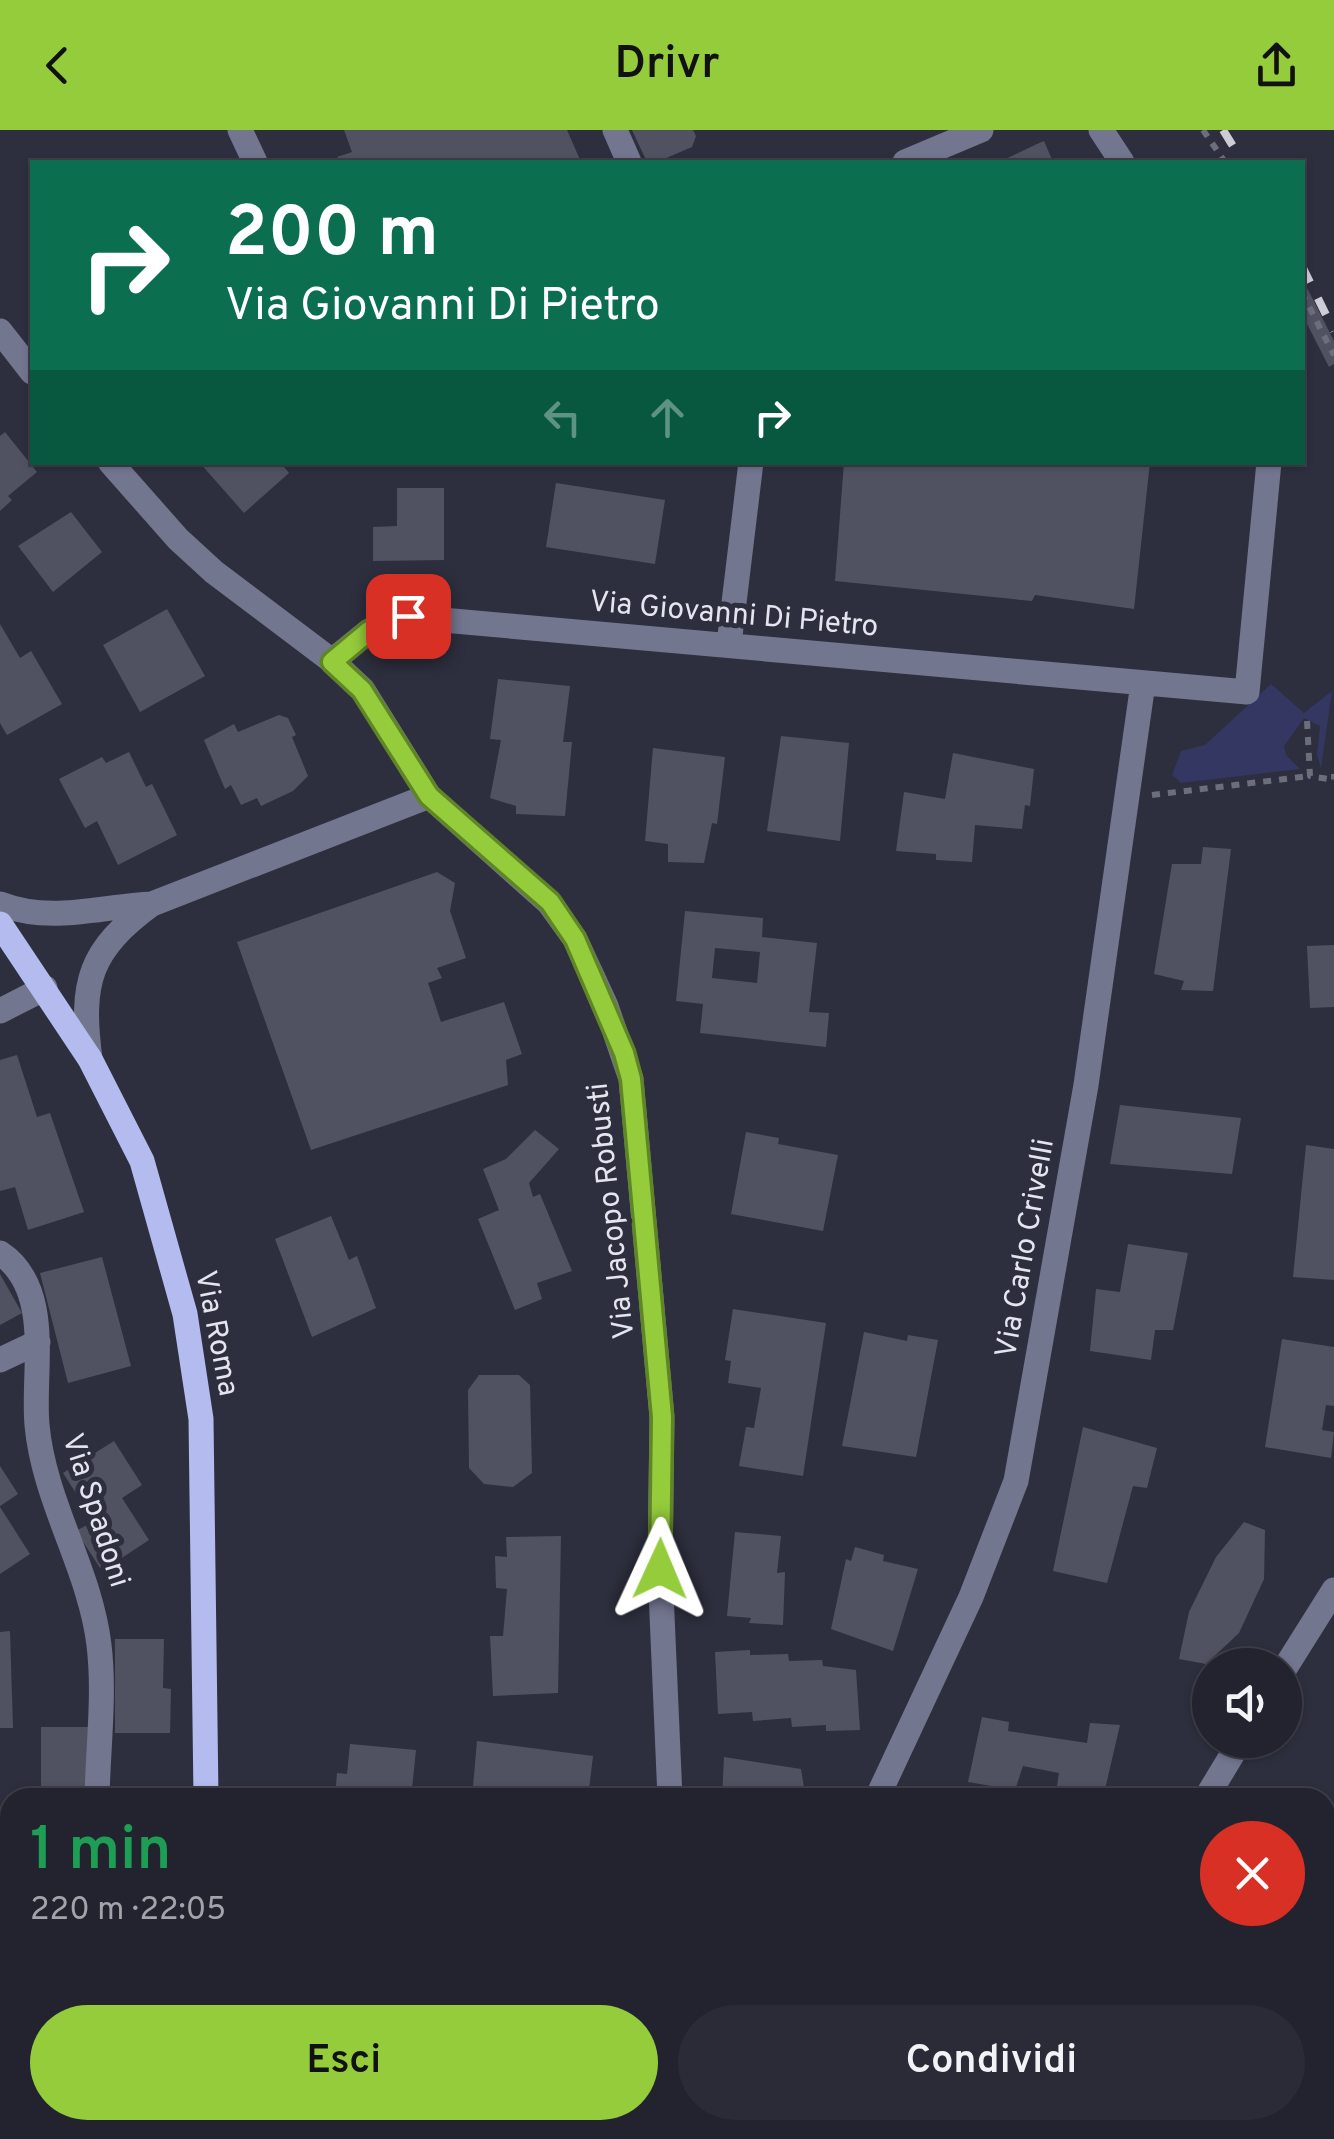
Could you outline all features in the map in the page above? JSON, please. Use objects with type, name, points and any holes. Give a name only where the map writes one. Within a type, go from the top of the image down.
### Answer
[{"type":"main road","name":"Via Roma","points":[[0,924],[90,1059],[142,1161],[161,1219],[196,1364],[201,1420],[206,1788]]},
{"type":"street","points":[[240,130],[254,160]]},
{"type":"street","points":[[616,130],[628,160]]},
{"type":"street","points":[[910,160],[981,130]]},
{"type":"street","points":[[1101,130],[1121,160]]},
{"type":"street","points":[[0,331],[30,369]]},
{"type":"street","name":"Via Jacopo Robusti","points":[[113,465],[178,539],[214,572],[332,662],[362,690],[429,796],[550,902],[575,939],[606,1006],[631,1079],[662,1417],[660,1569],[670,1788]]},
{"type":"street","points":[[729,644],[751,465]]},
{"type":"street","name":"Via Giovanni Di Pietro","points":[[332,662],[369,631],[408,616],[1247,692],[1269,465]]},
{"type":"street","name":"Via Carlo Crivelli","points":[[882,1788],[963,1615],[1016,1482],[1086,1085],[1143,683]]},
{"type":"street","points":[[0,904],[40,913],[69,914],[152,904],[429,796]]},
{"type":"street","points":[[90,1059],[84,1016],[94,962],[122,926],[152,904]]},
{"type":"street","points":[[0,1011],[45,988]]},
{"type":"street","name":"Via Spadoni","points":[[0,1253],[22,1277],[38,1342],[37,1428],[56,1506],[94,1604],[100,1651],[97,1788]]},
{"type":"street","points":[[0,1360],[38,1342]]},
{"type":"street","points":[[1298,1648],[1334,1590]]},
{"type":"street","points":[[1212,1788],[1230,1758]]},
{"type":"path","points":[[1203,130],[1223,160]]},
{"type":"path","points":[[1305,299],[1334,355]]},
{"type":"path","points":[[1307,721],[1310,776]]},
{"type":"path","points":[[1154,795],[1310,776],[1334,777]]},
{"type":"shaded area","points":[[1271,684],[1304,713],[1332,691],[1321,768],[1317,755],[1320,726],[1304,718],[1284,746],[1286,755],[1300,769],[1181,783],[1172,775],[1181,751],[1205,745]]},
{"type":"building","points":[[344,130],[567,130],[580,160],[338,160],[337,157],[352,152]]},
{"type":"building","points":[[632,130],[693,130],[696,136],[692,147],[662,160],[646,160]]},
{"type":"building","points":[[1044,141],[1052,160],[1003,160]]},
{"type":"building","points":[[1305,284],[1334,341],[1334,364],[1329,367],[1305,320]]},
{"type":"building","points":[[5,432],[37,472],[8,496],[12,500],[0,511],[0,436]]},
{"type":"building","points":[[202,465],[282,465],[289,473],[244,513]]},
{"type":"building","points":[[844,465],[1150,465],[1134,609],[1035,595],[1032,601],[835,581]]},
{"type":"building","points":[[556,483],[665,500],[655,564],[546,547]]},
{"type":"building","points":[[397,488],[444,488],[444,560],[373,561],[373,527],[397,526]]},
{"type":"building","points":[[71,512],[102,552],[53,592],[18,546]]},
{"type":"building","points":[[167,609],[205,676],[140,712],[103,645]]},
{"type":"building","points":[[0,624],[20,658],[31,651],[62,704],[7,735],[0,723]]},
{"type":"building","points":[[498,679],[570,686],[563,742],[572,742],[565,816],[516,814],[516,806],[490,798],[501,740],[490,739]]},
{"type":"building","points":[[279,715],[288,718],[308,776],[293,791],[261,806],[257,798],[241,805],[231,785],[225,789],[204,740],[234,724],[238,732]]},
{"type":"building","points":[[781,736],[849,743],[840,841],[767,831]]},
{"type":"building","points":[[653,748],[725,757],[717,824],[712,823],[704,863],[668,862],[668,844],[645,841]]},
{"type":"building","points":[[129,752],[146,787],[152,784],[177,835],[118,865],[97,821],[85,828],[59,779],[102,757],[106,763]]},
{"type":"building","points":[[953,753],[1034,769],[1030,806],[1025,805],[1022,829],[975,825],[972,862],[936,860],[936,854],[896,851],[904,792],[945,799]]},
{"type":"building","points":[[1203,847],[1231,849],[1213,991],[1181,990],[1184,981],[1154,974],[1172,864],[1201,864]]},
{"type":"building","points":[[437,872],[455,883],[450,911],[466,958],[437,968],[442,978],[428,983],[441,1022],[504,1002],[522,1054],[506,1060],[508,1085],[311,1150],[237,942]]},
{"type":"building","points":[[685,911],[763,918],[762,937],[817,943],[809,1012],[829,1013],[826,1047],[700,1033],[703,1004],[676,1001]],"holes":[[[715,948],[760,952],[757,983],[712,978]]]},
{"type":"building","points":[[1334,945],[1334,1007],[1310,1008],[1307,946]]},
{"type":"building","points":[[17,1055],[37,1117],[50,1113],[84,1212],[28,1230],[15,1187],[0,1191],[0,1060]]},
{"type":"building","points":[[1120,1105],[1241,1118],[1232,1174],[1110,1164]]},
{"type":"building","points":[[535,1130],[559,1149],[529,1183],[533,1197],[540,1194],[572,1271],[537,1283],[542,1299],[515,1310],[478,1219],[499,1210],[483,1169],[506,1159]]},
{"type":"building","points":[[746,1132],[779,1138],[778,1144],[838,1155],[823,1231],[731,1214]]},
{"type":"building","points":[[1306,1145],[1334,1149],[1334,1280],[1293,1277]]},
{"type":"building","points":[[331,1216],[349,1260],[357,1256],[376,1308],[312,1337],[275,1239]]},
{"type":"building","points":[[1128,1244],[1188,1253],[1173,1330],[1155,1330],[1151,1360],[1090,1351],[1096,1289],[1120,1292]]},
{"type":"building","points":[[102,1257],[131,1366],[68,1383],[40,1273]]},
{"type":"building","points":[[0,1274],[22,1313],[0,1325]]},
{"type":"building","points":[[733,1309],[826,1323],[803,1476],[739,1466],[746,1427],[754,1428],[761,1388],[728,1383],[731,1361],[725,1360]]},
{"type":"building","points":[[864,1332],[907,1341],[908,1335],[938,1340],[916,1457],[842,1446]]},
{"type":"building","points":[[1282,1339],[1334,1347],[1334,1406],[1326,1405],[1322,1430],[1334,1432],[1331,1458],[1265,1447]]},
{"type":"building","points":[[479,1375],[519,1375],[530,1385],[532,1473],[513,1487],[484,1484],[469,1468],[468,1390]]},
{"type":"building","points":[[1083,1427],[1157,1448],[1147,1488],[1133,1486],[1107,1583],[1053,1571]]},
{"type":"building","points":[[114,1441],[142,1485],[122,1498],[149,1540],[102,1571],[76,1531],[94,1521],[63,1473]]},
{"type":"building","points":[[0,1466],[18,1494],[0,1506]]},
{"type":"building","points":[[0,1507],[30,1554],[0,1574]]},
{"type":"building","points":[[1244,1522],[1265,1530],[1264,1579],[1239,1633],[1223,1648],[1192,1648],[1192,1661],[1179,1659],[1189,1612],[1216,1557]]},
{"type":"building","points":[[735,1532],[781,1536],[777,1573],[785,1572],[783,1625],[749,1623],[751,1618],[727,1616]]},
{"type":"building","points":[[561,1536],[558,1693],[493,1696],[490,1636],[503,1636],[507,1589],[496,1588],[495,1556],[507,1557],[506,1537]]},
{"type":"building","points":[[855,1547],[884,1555],[883,1561],[918,1569],[893,1651],[831,1629],[846,1559],[851,1561]]},
{"type":"building","points":[[10,1631],[13,1728],[0,1728],[0,1632]]},
{"type":"building","points":[[115,1639],[164,1639],[163,1688],[171,1689],[170,1733],[115,1733]]},
{"type":"building","points":[[750,1650],[750,1655],[788,1654],[789,1661],[822,1660],[823,1666],[856,1670],[860,1730],[826,1731],[826,1725],[792,1727],[791,1718],[753,1721],[752,1712],[718,1714],[715,1652]]},
{"type":"building","points":[[982,1717],[1009,1722],[1008,1731],[1087,1743],[1090,1723],[1120,1725],[1105,1788],[1057,1788],[1059,1773],[1023,1766],[1016,1788],[968,1782]]},
{"type":"building","points":[[41,1727],[90,1727],[90,1788],[41,1788]]},
{"type":"building","points":[[477,1741],[593,1756],[589,1788],[473,1788]]},
{"type":"building","points":[[350,1744],[416,1750],[412,1788],[336,1788],[337,1773],[347,1774]]},
{"type":"building","points":[[724,1757],[801,1769],[804,1788],[722,1788]]},
{"type":"railway","points":[[1223,130],[1242,160]]},
{"type":"railway","points":[[1305,272],[1334,331]]},
{"type":"route","points":[[408,616],[369,631],[332,662],[362,690],[429,796],[550,902],[575,939],[606,1006],[631,1079],[662,1417],[660,1569]]}]
